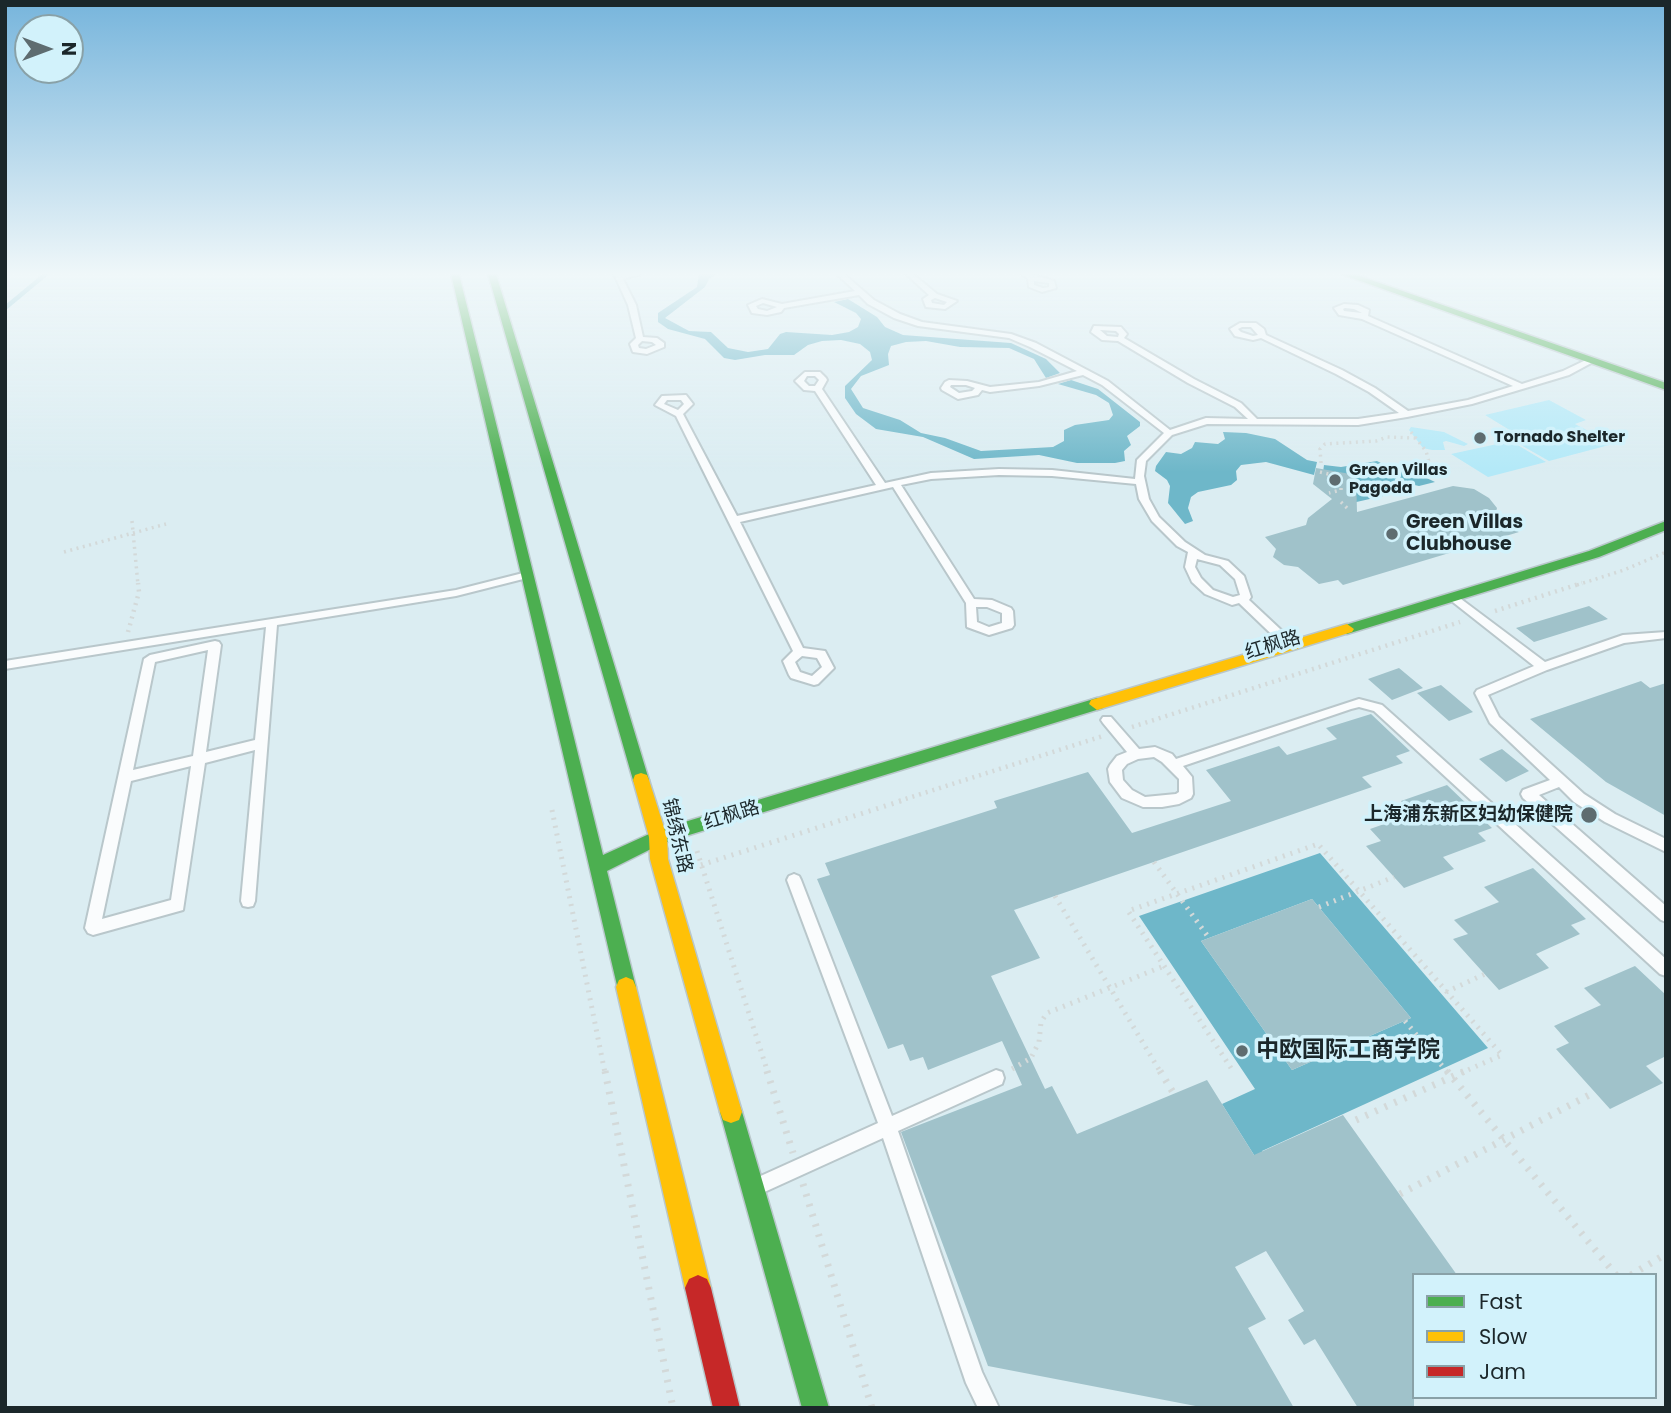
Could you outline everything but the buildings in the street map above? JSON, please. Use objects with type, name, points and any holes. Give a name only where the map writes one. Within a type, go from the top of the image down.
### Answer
[{"type":"main road","points":[[471,340],[727,1408]]},
{"type":"main road","name":"锦绣东路","points":[[511,340],[665,857],[753,1188],[816,1408]]},
{"type":"main road","points":[[1531,340],[1666,387]]},
{"type":"main road","points":[[1557,340],[1666,378]]},
{"type":"main road","name":"红枫路","points":[[597,867],[657,837],[1594,554],[1666,525]]},
{"type":"main road","name":"红枫路","points":[[1269,670],[1472,612],[1666,538]]},
{"type":"main road","points":[[1106,725],[1129,713]]},
{"type":"main road","points":[[597,867],[665,857]]},
{"type":"lane","points":[[1019,340],[1105,383],[1169,433]]},
{"type":"lane","points":[[1122,340],[1238,405],[1254,420]]},
{"type":"lane","points":[[1270,340],[1339,372],[1407,414]]},
{"type":"lane","points":[[1416,340],[1520,386]]},
{"type":"lane","points":[[1193,551],[1190,567],[1196,580],[1209,592],[1232,601],[1245,597],[1240,578],[1224,563],[1181,544],[1156,519],[1144,499],[1140,482],[1142,460],[1169,433],[1206,421],[1357,422],[1407,414],[1469,402],[1566,373],[1591,361]]},
{"type":"lane","points":[[980,387],[990,390],[1039,384],[1084,372]]},
{"type":"lane","points":[[818,389],[881,485]]},
{"type":"lane","points":[[679,414],[799,652]]},
{"type":"lane","points":[[734,520],[881,485],[931,476],[999,472],[1052,473],[1140,482]]},
{"type":"lane","points":[[895,483],[971,603]]},
{"type":"lane","points":[[5,665],[456,593],[527,575]]},
{"type":"lane","points":[[1453,597],[1543,667]]},
{"type":"lane","points":[[1240,598],[1292,646]]},
{"type":"lane","points":[[248,901],[272,622]]},
{"type":"lane","points":[[1664,632],[1622,639],[1543,667],[1481,693],[1494,720],[1579,798],[1610,818],[1666,846]]},
{"type":"lane","points":[[215,645],[178,905],[93,928],[125,777],[150,659],[215,645]]},
{"type":"lane","points":[[1175,764],[1350,705],[1359,703],[1378,708],[1666,970]]},
{"type":"lane","points":[[1106,725],[1136,754]]},
{"type":"lane","points":[[125,777],[261,744]]},
{"type":"lane","points":[[1154,752],[1175,764],[1185,777],[1186,794],[1171,801],[1143,802],[1127,794],[1117,782],[1115,769],[1122,760],[1136,754],[1154,752]]},
{"type":"lane","points":[[1561,781],[1528,794],[1666,915]]},
{"type":"lane","points":[[794,880],[888,1127],[973,1376],[989,1408]]},
{"type":"lane","points":[[753,1188],[996,1078]]},
{"type":"path","points":[[1411,432],[1426,451],[1429,462],[1418,470]]},
{"type":"path","points":[[1321,463],[1319,457],[1325,444],[1376,440],[1387,436],[1416,439]]},
{"type":"path","points":[[1320,472],[1341,477],[1341,490],[1329,493]]},
{"type":"path","points":[[1341,502],[1348,508]]},
{"type":"path","points":[[125,646],[139,592],[132,521]]},
{"type":"path","points":[[64,552],[166,524]]},
{"type":"path","points":[[701,865],[1106,725],[1472,612],[1624,570],[1666,552]]},
{"type":"path","points":[[549,798],[673,1408]]},
{"type":"path","points":[[1231,1068],[1128,911],[1318,844],[1357,892],[1502,1055],[1356,1120]]},
{"type":"path","points":[[1154,862],[1209,938]]},
{"type":"path","points":[[1318,907],[1394,877]]},
{"type":"path","points":[[1055,896],[1174,1094]]},
{"type":"path","points":[[996,1078],[1031,1058],[1039,1042],[1041,1022],[1047,1013],[1164,966]]},
{"type":"path","points":[[1446,992],[1485,974]]},
{"type":"path","points":[[1405,1021],[1614,1273]]},
{"type":"path","points":[[1400,1194],[1595,1092]]},
{"type":"path","points":[[1634,1273],[1666,1254]]},
{"type":"shaded area","points":[[706,340],[719,340],[728,348],[748,352],[768,349],[775,340],[970,340],[1011,343],[1046,359],[1060,373],[1046,378],[1034,359],[1009,348],[960,347],[926,341],[906,342],[891,346],[888,354],[889,365],[861,376],[851,389],[863,408],[900,420],[921,433],[945,438],[981,451],[1053,447],[1064,441],[1064,430],[1075,425],[1109,420],[1113,415],[1109,403],[1096,395],[1058,384],[1071,380],[1098,389],[1140,422],[1140,426],[1127,436],[1131,445],[1124,451],[1125,461],[1115,463],[1077,463],[1039,455],[974,459],[923,437],[876,429],[856,414],[845,398],[845,386],[872,360],[870,352],[860,344],[841,340],[822,341],[808,345],[794,355],[765,355],[735,360],[724,358]]},
{"type":"shaded area","points":[[1549,400],[1586,420],[1575,424],[1613,444],[1549,461],[1512,440],[1521,437],[1485,415]]},
{"type":"shaded area","points":[[1411,427],[1444,432],[1468,444],[1464,446],[1446,441],[1443,442],[1445,450],[1423,448],[1409,430]]},
{"type":"shaded area","points":[[1223,432],[1275,439],[1307,460],[1317,462],[1314,475],[1266,462],[1241,465],[1236,471],[1237,480],[1231,485],[1198,492],[1191,497],[1188,508],[1193,521],[1185,524],[1168,503],[1170,486],[1167,480],[1155,471],[1156,466],[1166,452],[1181,454],[1192,448],[1195,442],[1218,444],[1225,439]]},
{"type":"shaded area","points":[[1511,441],[1546,462],[1488,477],[1451,454]]},
{"type":"shaded area","points":[[1377,461],[1387,466],[1397,464],[1435,482],[1419,486],[1410,484],[1410,488],[1401,486],[1401,491],[1385,491],[1383,496],[1352,503],[1348,484],[1356,486],[1356,475],[1323,472],[1324,465],[1341,467]]},
{"type":"shaded area","points":[[1320,853],[1488,1048],[1262,1151],[1276,1190],[1222,1104],[1255,1089],[1139,916]],"holes":[[[1312,899],[1411,1018],[1292,1070],[1201,941]]]},
{"type":"traffic: fast","points":[[471,340],[626,987]]},
{"type":"traffic: fast","points":[[511,340],[641,780]]},
{"type":"traffic: fast","points":[[1532,340],[1666,387]]},
{"type":"traffic: fast","points":[[1347,629],[1594,554],[1666,525]]},
{"type":"traffic: fast","points":[[597,867],[658,837],[1097,704]]},
{"type":"traffic: fast","points":[[731,1112],[816,1408]]},
{"type":"traffic: slow","points":[[1097,704],[1347,629]]},
{"type":"traffic: slow","points":[[641,780],[658,837],[659,859],[731,1112]]},
{"type":"traffic: slow","points":[[626,987],[698,1288]]},
{"type":"traffic: jam","points":[[698,1288],[727,1408]]},
{"type":"place","name":"Tornado Shelter","points":[[1480,438]]},
{"type":"place","name":"Green Villas Pagoda","points":[[1335,480]]},
{"type":"place","name":"Green Villas Clubhouse","points":[[1392,534]]},
{"type":"place","name":"上海浦东新区妇幼保健院","points":[[1589,815]]},
{"type":"place","name":"中欧国际工商学院","points":[[1242,1051]]}]
